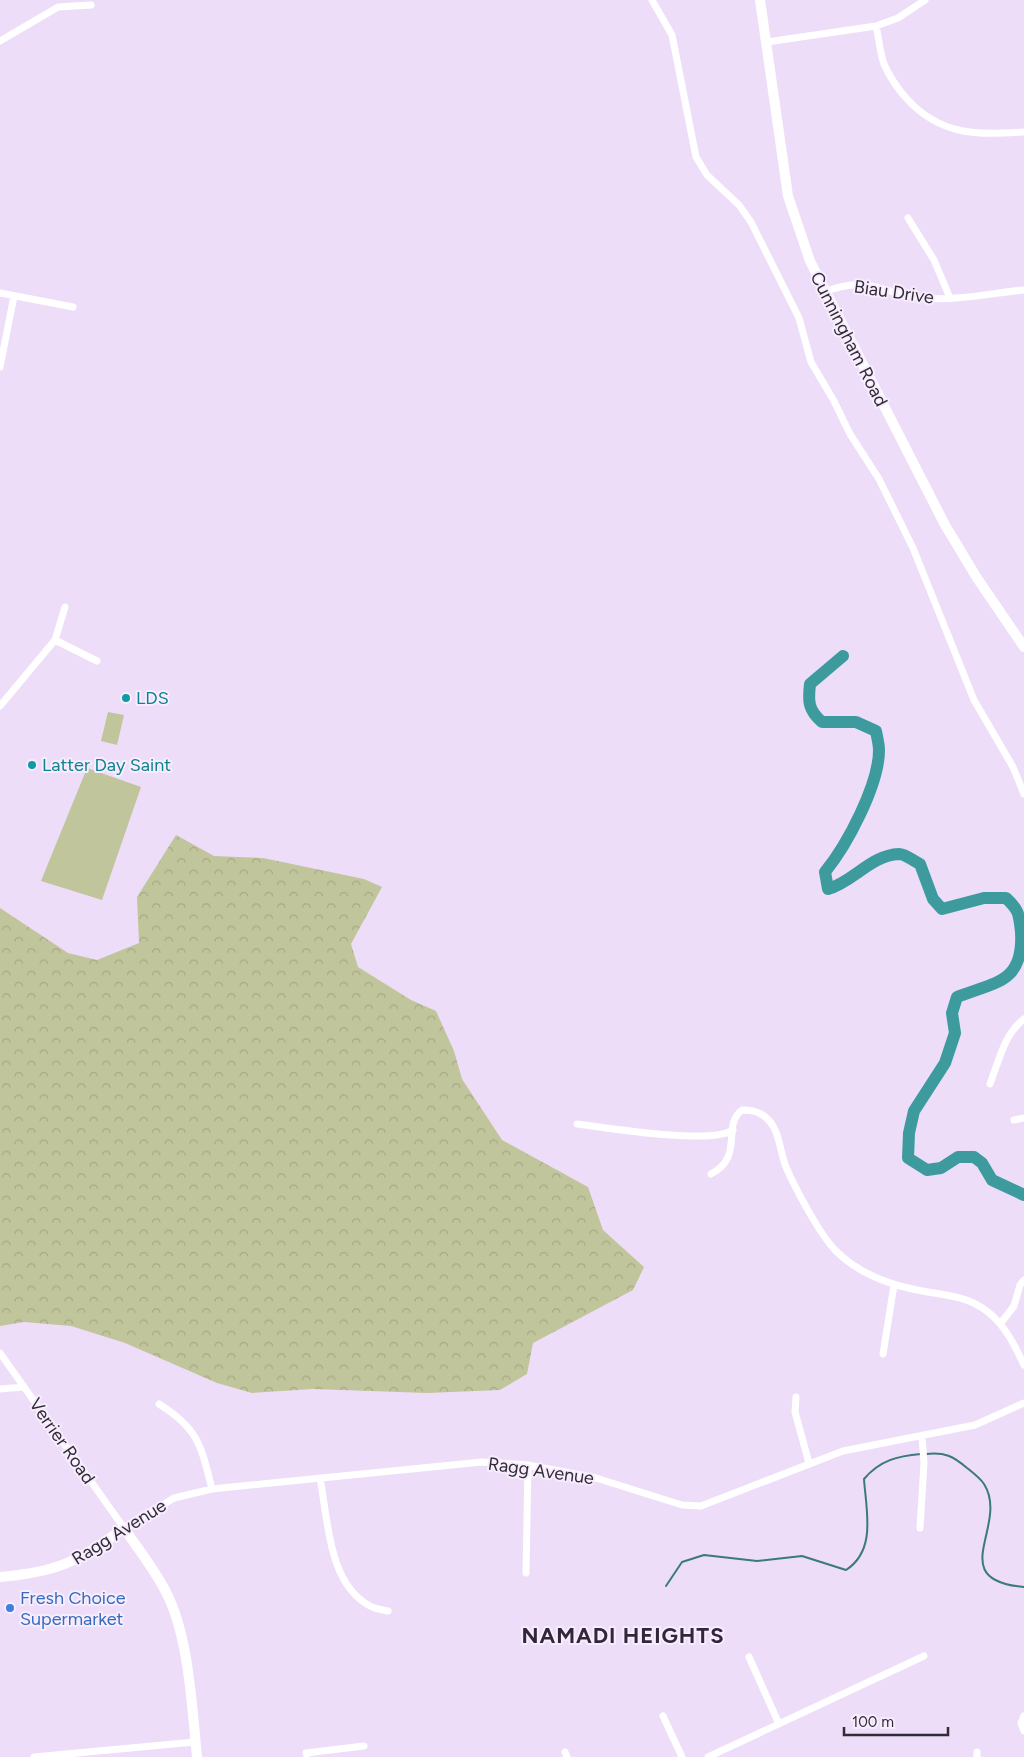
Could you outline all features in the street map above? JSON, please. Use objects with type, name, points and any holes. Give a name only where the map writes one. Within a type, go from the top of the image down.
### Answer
[{"type":"main road","name":"Cunningham Road","points":[[760,0],[788,196],[810,261],[824,292],[945,525],[977,578],[1024,647]]},
{"type":"main road","name":"Ragg Avenue","points":[[0,1578],[55,1569],[77,1560],[124,1528]]},
{"type":"main road","points":[[124,1528],[166,1592],[172,1610],[185,1652],[197,1757]]},
{"type":"street","points":[[652,0],[672,35],[696,157],[707,175],[739,205],[751,222],[798,318],[811,362],[834,401],[850,434],[879,478],[913,548],[974,700],[1013,766],[1024,794]]},
{"type":"street","points":[[767,42],[876,26],[898,18],[925,0]]},
{"type":"street","points":[[0,41],[58,7],[91,5]]},
{"type":"street","points":[[876,26],[884,63],[895,86],[914,106],[934,122],[947,128],[969,132],[991,134],[1024,132]]},
{"type":"street","points":[[908,218],[934,260],[950,298]]},
{"type":"street","name":"Biau Drive","points":[[824,292],[847,285],[864,284],[922,298],[950,298],[1024,290]]},
{"type":"street","points":[[0,293],[73,307]]},
{"type":"street","points":[[0,367],[14,296]]},
{"type":"street","points":[[0,706],[55,640],[65,607]]},
{"type":"street","points":[[55,640],[97,661]]},
{"type":"street","points":[[990,1084],[1007,1038],[1024,1019]]},
{"type":"street","points":[[711,1174],[719,1170],[729,1158],[733,1130],[738,1113],[742,1110],[752,1111],[764,1116],[774,1127],[783,1149],[786,1166],[802,1198],[836,1251],[855,1266],[883,1281],[894,1285],[968,1299],[990,1313],[1000,1324],[1024,1365]]},
{"type":"street","points":[[1014,1120],[1024,1118]]},
{"type":"street","points":[[577,1124],[683,1136],[725,1136],[733,1130]]},
{"type":"street","points":[[1000,1324],[1014,1306],[1020,1285],[1024,1280]]},
{"type":"street","points":[[883,1354],[894,1285]]},
{"type":"street","name":"Verrier Road","points":[[0,1353],[124,1528]]},
{"type":"street","points":[[0,1389],[24,1387]]},
{"type":"street","points":[[796,1397],[795,1412],[809,1463]]},
{"type":"street","name":"Ragg Avenue","points":[[124,1528],[174,1498],[212,1489],[460,1462],[528,1465],[596,1478],[682,1505],[701,1506],[809,1463],[866,1445],[922,1436],[975,1424],[1024,1403]]},
{"type":"street","points":[[159,1404],[184,1422],[194,1434],[200,1446],[212,1489]]},
{"type":"street","points":[[920,1528],[924,1463],[922,1436]]},
{"type":"street","points":[[526,1573],[528,1465]]},
{"type":"street","points":[[320,1478],[331,1545],[336,1566],[344,1582],[370,1607],[388,1611]]},
{"type":"street","points":[[708,1757],[924,1656]]},
{"type":"street","points":[[749,1657],[779,1724]]},
{"type":"street","points":[[663,1716],[682,1757]]},
{"type":"street","points":[[1023,1721],[1024,1732]]},
{"type":"street","points":[[34,1757],[195,1742]]},
{"type":"street","points":[[306,1757],[306,1753],[364,1746]]},
{"type":"green space","points":[[108,712],[124,715],[117,745],[101,741]]},
{"type":"green space","points":[[87,768],[141,787],[102,900],[41,881]]},
{"type":"green space","points":[[176,835],[214,856],[263,858],[364,879],[382,887],[351,944],[358,967],[411,1000],[436,1011],[454,1051],[462,1079],[502,1140],[588,1187],[603,1230],[644,1267],[633,1290],[533,1343],[527,1374],[500,1390],[427,1393],[313,1389],[252,1393],[217,1383],[125,1343],[71,1326],[24,1322],[0,1326],[0,908],[68,953],[97,960],[139,943],[137,897]]},
{"type":"waterway","points":[[843,656],[810,684],[810,705],[817,718],[822,722],[856,722],[876,731],[879,750],[878,764],[868,797],[852,831],[825,872],[828,889],[846,881],[880,859],[901,854],[920,864],[933,899],[942,909],[984,898],[1006,898],[1014,906],[1019,916],[1021,949],[1018,962],[1012,971],[995,983],[957,997],[952,1013],[955,1033],[945,1063],[914,1111],[909,1133],[908,1158],[927,1170],[941,1168],[958,1157],[974,1157],[982,1163],[992,1180],[1024,1195]]},
{"type":"waterway","points":[[666,1586],[682,1562],[704,1555],[757,1561],[802,1556],[846,1570],[856,1562],[866,1541],[867,1516],[864,1479],[883,1463],[905,1456],[921,1454]]},
{"type":"waterway","points":[[926,1454],[944,1454],[953,1458],[974,1473],[984,1484],[990,1500],[990,1516],[983,1548],[983,1562],[987,1574],[1000,1582],[1024,1587]]},
{"type":"place","name":"LDS","points":[[126,698]]},
{"type":"place","name":"Latter Day Saint","points":[[32,765]]},
{"type":"place","name":"Fresh Choice Supermarket","points":[[10,1608]]},
{"type":"district","name":"NAMADI HEIGHTS","points":[[623,1635]]}]
